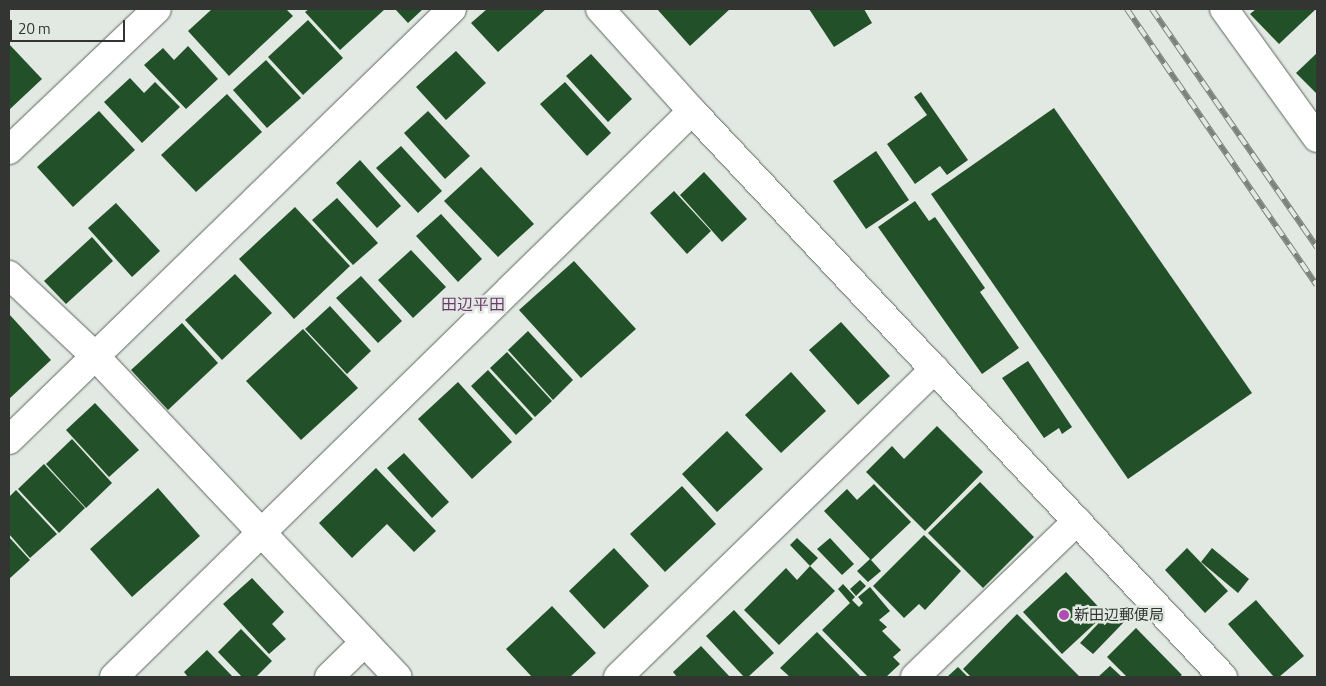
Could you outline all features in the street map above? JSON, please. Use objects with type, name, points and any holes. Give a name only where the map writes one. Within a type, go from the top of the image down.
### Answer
[{"type":"street","points":[[9,150],[157,9]]},
{"type":"street","points":[[9,440],[452,9]]},
{"type":"street","points":[[600,9],[692,111],[1223,677]]},
{"type":"street","points":[[1224,9],[1317,138]]},
{"type":"street","points":[[114,677],[692,111]]},
{"type":"street","points":[[9,275],[95,356],[398,677]]},
{"type":"street","points":[[618,677],[935,369]]},
{"type":"street","points":[[915,677],[1077,521]]},
{"type":"street","points":[[329,677],[365,642]]},
{"type":"building","points":[[212,9],[286,9],[293,16],[229,76],[188,31]]},
{"type":"building","points":[[309,9],[385,9],[340,50],[305,12]]},
{"type":"building","points":[[395,9],[423,9],[408,23]]},
{"type":"building","points":[[487,9],[546,9],[498,52],[471,23]]},
{"type":"building","points":[[657,9],[730,9],[690,46]]},
{"type":"building","points":[[809,9],[864,9],[872,23],[834,47]]},
{"type":"building","points":[[1256,9],[1316,9],[1279,44],[1250,14]]},
{"type":"building","points":[[308,20],[343,58],[303,95],[268,57]]},
{"type":"building","points":[[9,44],[42,79],[9,110]]},
{"type":"building","points":[[188,46],[218,79],[186,109],[144,65],[163,48],[174,60]]},
{"type":"building","points":[[456,51],[486,83],[446,120],[416,87]]},
{"type":"building","points":[[1317,53],[1317,94],[1296,73]]},
{"type":"building","points":[[591,54],[632,99],[608,122],[566,76]]},
{"type":"building","points":[[266,60],[301,98],[267,128],[233,90]]},
{"type":"building","points":[[130,78],[144,93],[155,82],[180,107],[142,143],[104,102]]},
{"type":"building","points":[[565,82],[611,133],[587,156],[540,104]]},
{"type":"building","points":[[921,92],[968,160],[947,175],[940,166],[915,184],[887,144],[927,115],[914,97]]},
{"type":"building","points":[[227,94],[262,132],[196,192],[161,155]]},
{"type":"building","points":[[1054,108],[1252,393],[1128,479],[931,194]]},
{"type":"building","points":[[99,111],[135,150],[73,207],[37,167]]},
{"type":"building","points":[[428,111],[470,156],[445,179],[404,133]]},
{"type":"building","points":[[401,146],[442,191],[418,213],[376,168]]},
{"type":"building","points":[[876,151],[909,200],[866,229],[833,181]]},
{"type":"building","points":[[360,160],[401,206],[377,228],[336,183]]},
{"type":"building","points":[[481,167],[534,224],[498,257],[444,201]]},
{"type":"building","points":[[704,172],[747,219],[722,242],[680,195]]},
{"type":"building","points":[[674,191],[711,231],[687,254],[650,213]]},
{"type":"building","points":[[337,198],[378,243],[353,265],[312,220]]},
{"type":"building","points":[[915,201],[929,221],[935,217],[985,288],[980,292],[1019,348],[982,374],[878,227]]},
{"type":"building","points":[[116,203],[160,251],[132,277],[88,228]]},
{"type":"building","points":[[295,207],[350,266],[294,319],[239,259]]},
{"type":"building","points":[[441,214],[482,259],[458,282],[416,236]]},
{"type":"building","points":[[92,237],[113,261],[66,304],[44,281]]},
{"type":"building","points":[[411,250],[446,287],[413,318],[378,280]]},
{"type":"building","points":[[574,261],[636,329],[581,378],[519,310]]},
{"type":"building","points":[[235,274],[272,313],[222,360],[185,320]]},
{"type":"building","points":[[361,276],[402,321],[378,343],[336,298]]},
{"type":"building","points":[[330,306],[371,351],[347,374],[305,329]]},
{"type":"building","points":[[9,314],[51,360],[9,399]]},
{"type":"building","points":[[841,322],[890,376],[858,405],[809,350]]},
{"type":"building","points":[[182,323],[218,363],[168,410],[131,370]]},
{"type":"building","points":[[303,329],[358,388],[301,440],[246,381]]},
{"type":"building","points":[[528,331],[573,380],[553,400],[508,350]]},
{"type":"building","points":[[507,352],[552,401],[535,417],[490,368]]},
{"type":"building","points":[[1028,361],[1072,427],[1062,434],[1059,428],[1044,438],[1002,378]]},
{"type":"building","points":[[488,370],[533,419],[516,435],[471,386]]},
{"type":"building","points":[[791,372],[826,411],[781,453],[745,415]]},
{"type":"building","points":[[458,382],[512,442],[472,479],[418,419]]},
{"type":"building","points":[[95,403],[139,450],[109,477],[66,430]]},
{"type":"building","points":[[937,426],[983,472],[925,531],[866,472],[892,446],[904,459]]},
{"type":"building","points":[[727,431],[763,469],[717,512],[682,474]]},
{"type":"building","points":[[72,439],[112,483],[86,508],[46,464]]},
{"type":"building","points":[[404,453],[449,502],[432,518],[387,468]]},
{"type":"building","points":[[44,464],[85,508],[59,533],[18,489]]},
{"type":"building","points":[[376,468],[436,531],[414,552],[387,524],[352,558],[319,523]]},
{"type":"building","points":[[980,482],[1034,537],[983,588],[928,533]]},
{"type":"building","points":[[874,484],[911,522],[871,560],[881,571],[868,582],[857,571],[870,559],[824,511],[847,489],[857,500]]},
{"type":"building","points":[[682,486],[716,524],[665,572],[630,534]]},
{"type":"building","points":[[158,488],[200,536],[132,597],[90,549]]},
{"type":"building","points":[[16,490],[57,534],[30,558],[9,534],[9,497]]},
{"type":"building","points":[[924,535],[961,571],[925,610],[919,604],[904,618],[873,586]]},
{"type":"building","points":[[9,537],[30,560],[9,579]]},
{"type":"building","points":[[797,538],[818,558],[810,566],[790,545]]},
{"type":"building","points":[[830,538],[854,564],[842,575],[817,549]]},
{"type":"building","points":[[614,548],[649,586],[604,629],[569,591]]},
{"type":"building","points":[[1187,548],[1228,591],[1205,613],[1165,570]]},
{"type":"building","points":[[1212,548],[1249,579],[1238,593],[1201,562]]},
{"type":"building","points":[[810,566],[835,591],[779,645],[744,610],[786,568],[797,580]]},
{"type":"building","points":[[1066,572],[1105,614],[1062,654],[1023,612]]},
{"type":"building","points":[[252,578],[284,612],[272,624],[286,639],[269,654],[223,604]]},
{"type":"building","points":[[860,580],[866,586],[856,596],[850,589]]},
{"type":"building","points":[[843,584],[855,597],[852,600],[859,607],[863,603],[858,597],[870,587],[890,611],[879,620],[887,627],[882,631],[901,650],[893,657],[900,664],[886,677],[868,677],[822,630],[850,603],[838,589]]},
{"type":"building","points":[[1256,600],[1304,656],[1279,677],[1274,677],[1228,624]]},
{"type":"building","points":[[552,606],[596,653],[570,677],[532,677],[506,649]]},
{"type":"building","points":[[734,610],[774,653],[748,677],[744,677],[706,636]]},
{"type":"building","points":[[1111,610],[1124,622],[1093,654],[1080,643]]},
{"type":"building","points":[[1017,614],[1079,676],[971,677],[963,669]]},
{"type":"building","points":[[1136,628],[1182,675],[1179,677],[1127,677],[1107,657]]},
{"type":"building","points":[[241,629],[272,661],[256,677],[242,677],[218,652]]},
{"type":"building","points":[[817,632],[861,677],[790,677],[780,668]]},
{"type":"building","points":[[701,646],[730,677],[677,677],[673,672]]},
{"type":"building","points":[[207,650],[233,677],[188,677],[184,672]]},
{"type":"building","points":[[1110,666],[1122,677],[1098,677]]},
{"type":"building","points":[[958,667],[968,677],[947,677]]},
{"type":"railway","points":[[1127,9],[1317,285]]},
{"type":"railway","points":[[1152,9],[1317,247]]},
{"type":"place","name":"新田辺郵便局","points":[[1064,615]]},
{"type":"district","name":"田辺平田","points":[[473,304]]}]
